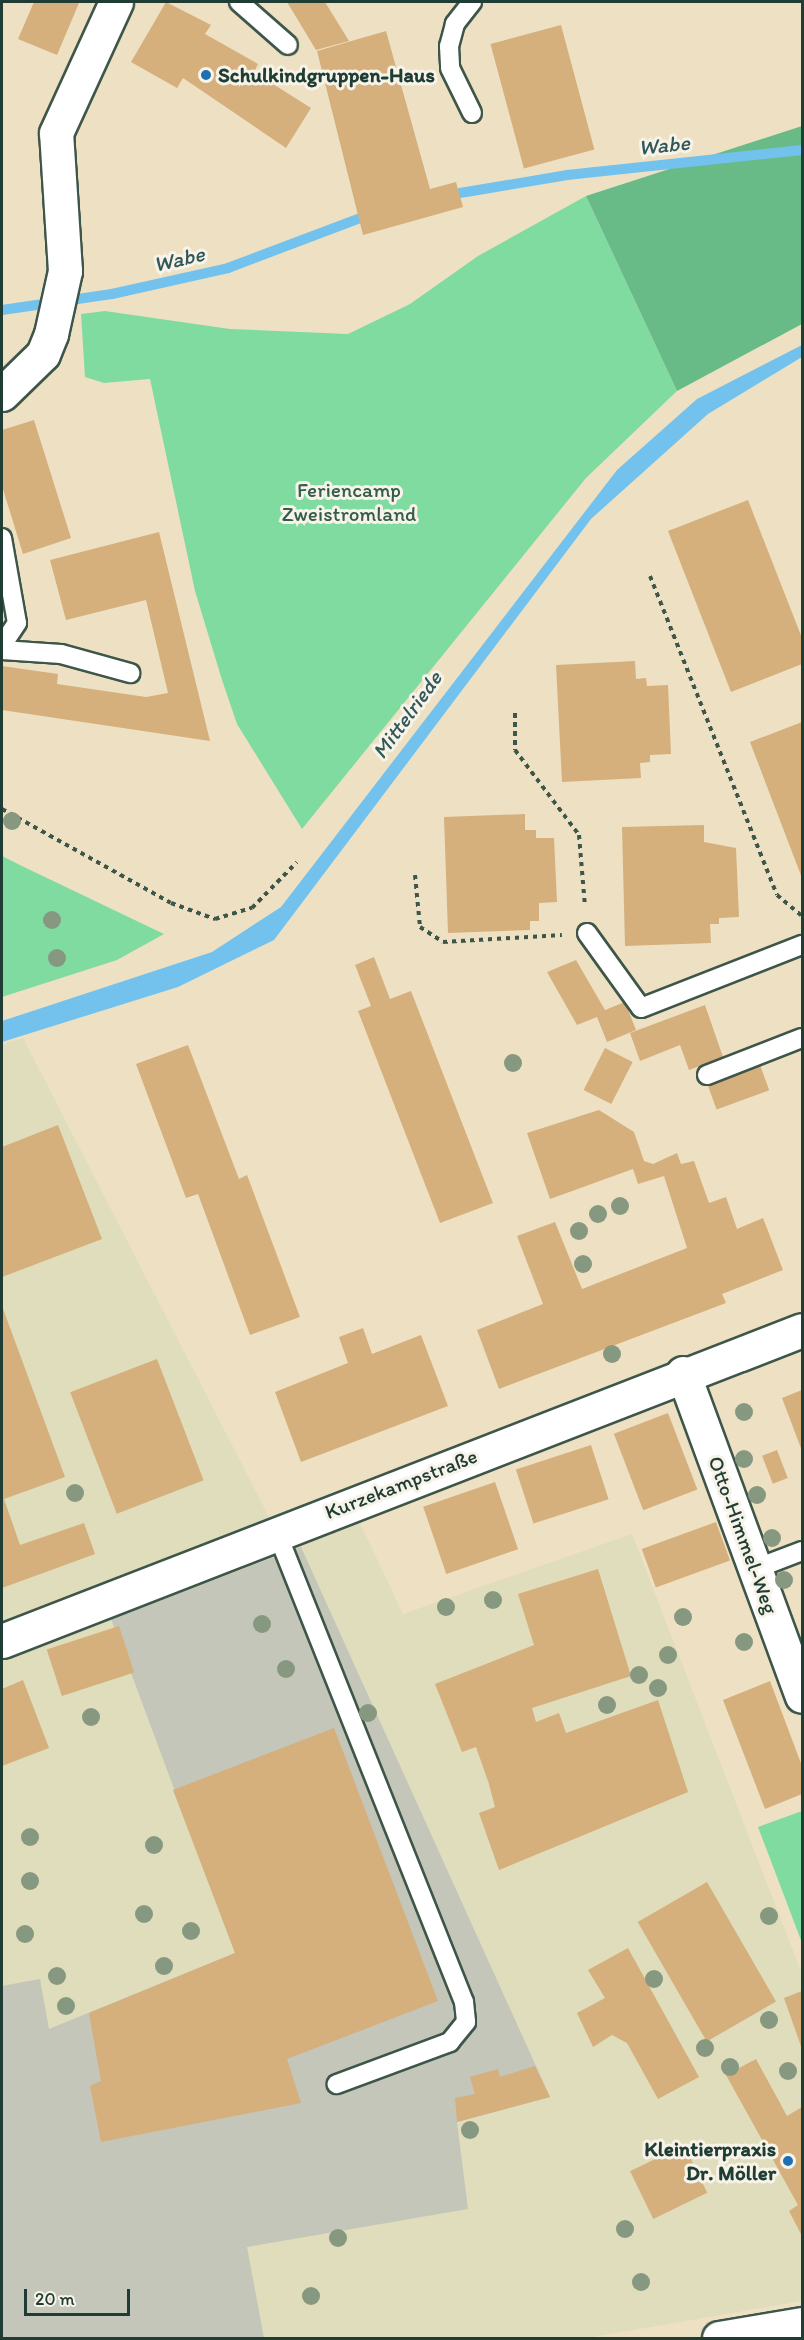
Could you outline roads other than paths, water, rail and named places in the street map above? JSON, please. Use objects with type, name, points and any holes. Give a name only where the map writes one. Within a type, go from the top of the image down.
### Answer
[{"type":"street","points":[[2,394],[43,354],[51,334],[65,271],[56,133],[116,2]]},
{"type":"street","name":"Kurzekampstraße","points":[[2,1641],[683,1373],[802,1330]]},
{"type":"street","name":"Otto-Himmel-Weg","points":[[683,1373],[802,1696]]},
{"type":"street","points":[[720,2338],[802,2324]]},
{"type":"lane","points":[[239,2],[288,45]]},
{"type":"lane","points":[[472,2],[455,24],[449,46],[450,68],[472,113]]},
{"type":"lane","points":[[2,538],[17,623],[2,645]]},
{"type":"lane","points":[[2,650],[61,654],[130,673]]},
{"type":"lane","points":[[587,933],[642,1008],[802,945]]},
{"type":"lane","points":[[707,1075],[802,1038]]},
{"type":"lane","points":[[277,1533],[464,2002],[466,2022],[450,2042],[337,2084]]},
{"type":"lane","points":[[755,1569],[802,1551]]},
{"type":"water","points":[[802,345],[802,357],[708,414],[591,519],[274,940],[178,987],[2,1042],[2,1021],[212,952],[281,907],[617,470],[697,399]]},
{"type":"waterway","name":"Wabe","points":[[460,193],[567,175],[802,150]]},
{"type":"waterway","name":"Wabe","points":[[2,310],[112,294],[228,268],[358,219]]},
{"type":"place","name":"Schulkindgruppen-Haus","points":[[206,75]]},
{"type":"place","name":"Kleintierpraxis Dr. Möller","points":[[788,2161]]},
{"type":"park label","name":"Feriencamp Zweistromland","points":[[349,502]]},
{"type":"water label","name":"Mittelriede","points":[[407,715]]}]
